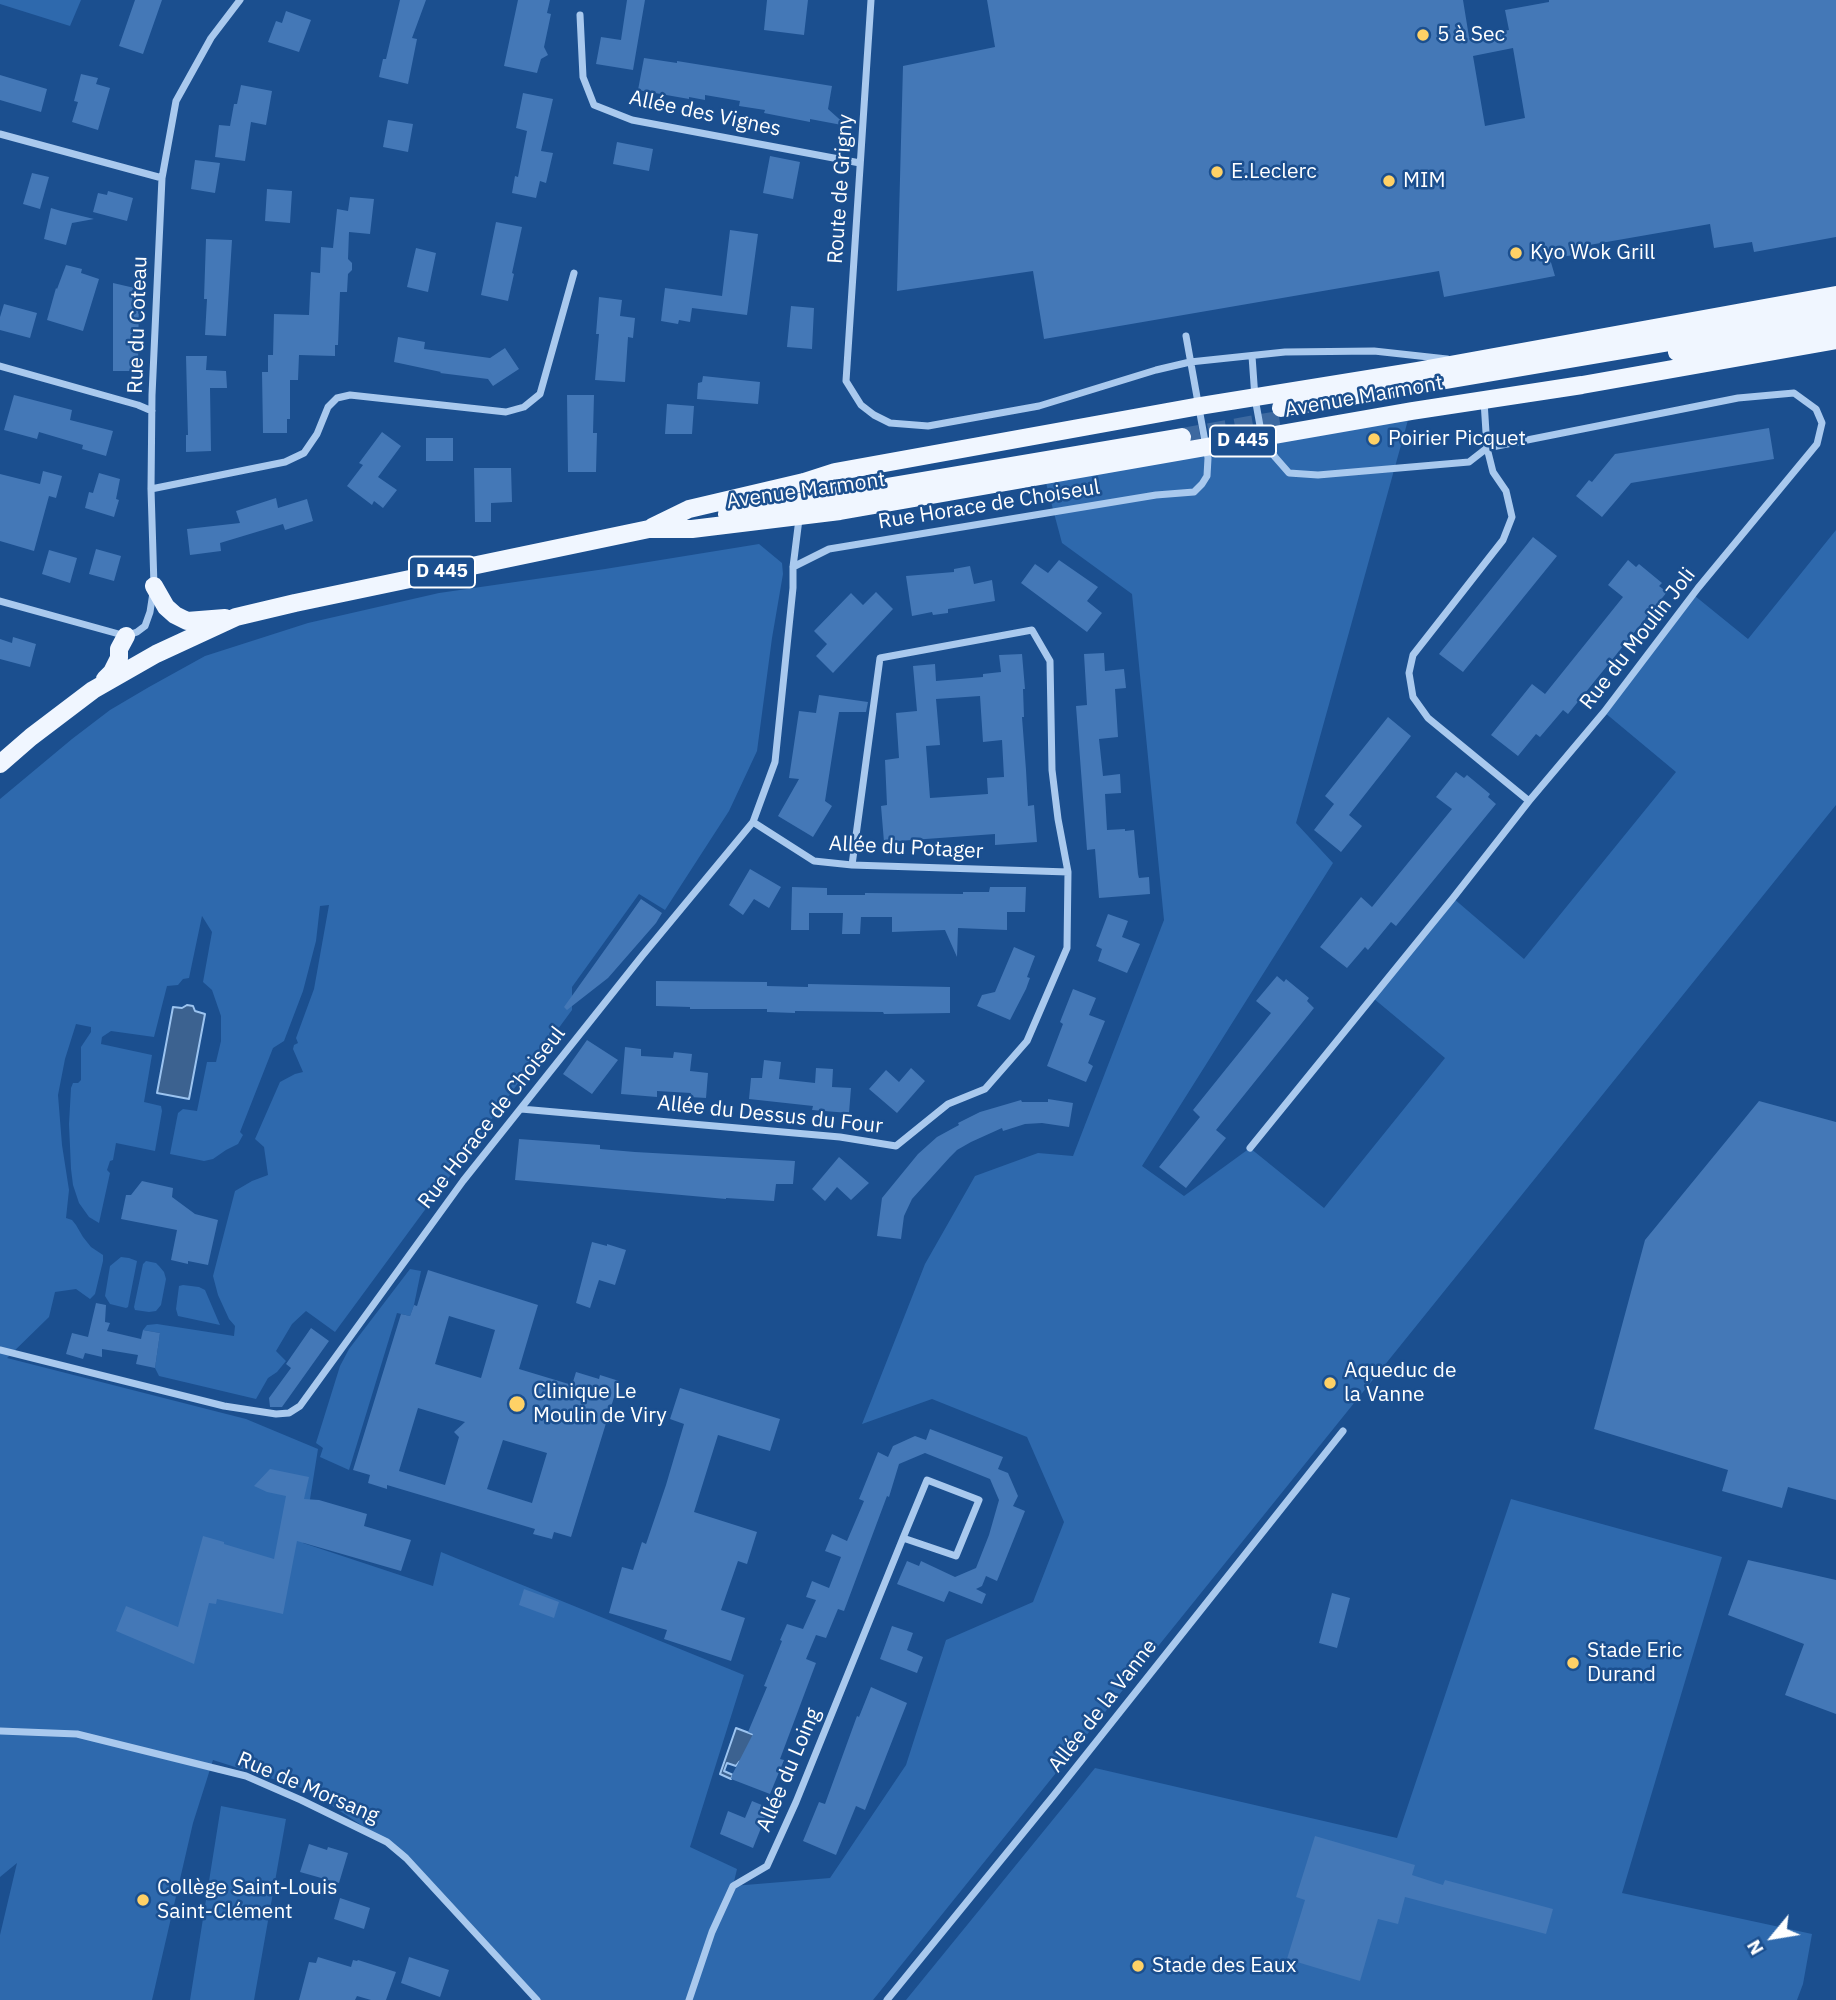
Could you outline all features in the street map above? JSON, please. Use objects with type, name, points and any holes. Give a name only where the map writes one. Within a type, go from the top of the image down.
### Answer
[{"type":"main road","name":"Avenue Marmont","points":[[649,529],[689,509],[835,472],[1836,295]]},
{"type":"main road","name":"Avenue Marmont","points":[[1836,311],[1283,413],[1836,327]]},
{"type":"main road","name":"Avenue Marmont","points":[[0,764],[93,690],[156,654],[236,617],[295,603],[649,529],[692,529],[841,511],[1836,340]]},
{"type":"main road","name":"Avenue Marmont","points":[[692,529],[727,513],[1181,431],[838,483],[804,482]]},
{"type":"main road","points":[[155,586],[166,607],[187,621],[236,617]]},
{"type":"main road","points":[[93,690],[112,672],[126,636]]},
{"type":"street","name":"Rue du Coteau","points":[[126,636],[145,626],[155,586],[151,489],[152,411],[162,178],[176,101],[211,38],[240,0]]},
{"type":"street","name":"Route de Grigny","points":[[871,0],[846,381],[861,405],[890,424],[928,426],[1039,406],[1191,362]]},
{"type":"street","name":"Allée des Vignes","points":[[580,15],[583,78],[594,105],[632,120],[860,163]]},
{"type":"street","points":[[0,134],[162,178]]},
{"type":"street","points":[[151,489],[285,462],[304,453],[317,434],[328,407],[337,398],[350,395],[506,412],[524,407],[540,394],[574,273]]},
{"type":"street","points":[[1186,336],[1206,447]]},
{"type":"street","points":[[1191,362],[1285,352],[1374,351],[1468,362]]},
{"type":"street","points":[[1252,356],[1255,398],[1262,438],[1289,473],[1318,475],[1469,462],[1487,448]]},
{"type":"street","points":[[0,366],[152,411]]},
{"type":"street","name":"Rue du Moulin Joli","points":[[1250,1149],[1604,712],[1698,588],[1817,444],[1822,423],[1816,409],[1794,393],[1738,398],[1487,448]]},
{"type":"street","points":[[1484,401],[1487,448],[1493,472],[1506,491],[1513,517],[1503,540],[1413,655],[1409,673],[1413,696],[1428,718],[1529,802]]},
{"type":"street","name":"Rue Horace de Choiseul","points":[[793,567],[830,549],[1156,495],[1194,492],[1207,476],[1206,447]]},
{"type":"street","name":"Rue Horace de Choiseul","points":[[0,1350],[224,1406],[276,1414],[289,1413],[300,1405],[456,1191],[642,956],[753,822],[775,762],[799,516]]},
{"type":"street","points":[[0,601],[126,636]]},
{"type":"street","name":"Allée du Dessus du Four","points":[[521,1109],[840,1137],[896,1146],[948,1104],[985,1089],[1027,1041],[1066,948],[1068,872],[1052,770],[1049,661],[1032,630],[880,658],[852,865]]},
{"type":"street","name":"Allée du Potager","points":[[753,822],[814,861],[852,865],[1068,872]]},
{"type":"street","name":"Allée de la Vanne","points":[[887,2000],[1054,1796],[1343,1431]]},
{"type":"street","name":"Allée du Loing","points":[[689,2000],[712,1932],[733,1886],[766,1866],[772,1855],[796,1802],[903,1538],[927,1480],[979,1500],[956,1556],[903,1538]]},
{"type":"street","name":"Rue de Morsang","points":[[0,1731],[77,1734],[246,1776],[387,1842],[406,1858],[537,2000]]},
{"type":"shaded area","points":[[0,0],[81,0],[70,26],[0,4]]},
{"type":"shaded area","points":[[1408,420],[1296,823],[1333,863],[1142,1166],[1184,1196],[1250,1148],[1324,1208],[1445,1058],[1373,998],[1453,898],[1524,959],[1676,772],[1604,712],[1695,596],[1748,639],[1836,530],[1836,805],[873,2000],[537,2000],[387,1842],[308,1790],[213,1760],[193,1823],[152,2000],[0,2000],[0,1935],[17,1863],[0,1877],[0,799],[110,710],[149,687],[205,656],[308,623],[439,593],[759,544],[782,563],[783,574],[757,751],[729,811],[665,910],[639,894],[572,987],[572,1010],[335,1332],[306,1311],[292,1324],[276,1351],[286,1361],[268,1378],[256,1399],[159,1376],[155,1368],[160,1333],[143,1330],[147,1325],[157,1324],[234,1336],[235,1326],[218,1295],[213,1276],[235,1191],[268,1175],[264,1147],[255,1139],[280,1082],[303,1072],[293,1049],[298,1043],[296,1038],[314,989],[329,905],[320,906],[316,941],[303,991],[284,1041],[273,1048],[240,1132],[243,1135],[238,1144],[213,1159],[204,1161],[170,1154],[178,1113],[183,1109],[197,1111],[207,1062],[216,1062],[221,1041],[221,1016],[212,990],[203,982],[212,932],[202,916],[189,978],[183,979],[178,985],[167,986],[154,1037],[111,1031],[102,1037],[101,1044],[152,1055],[144,1102],[161,1106],[162,1111],[155,1151],[116,1143],[113,1160],[107,1170],[110,1173],[99,1223],[89,1217],[79,1203],[71,1169],[71,1088],[73,1083],[81,1080],[81,1047],[91,1032],[91,1027],[76,1024],[58,1095],[69,1190],[66,1218],[72,1220],[91,1247],[103,1255],[103,1261],[95,1294],[90,1299],[76,1289],[55,1292],[49,1317],[7,1358],[246,1419],[318,1449],[303,1543],[433,1586],[441,1552],[744,1675],[690,1847],[737,1869],[733,1886],[830,1878],[906,1765],[946,1640],[1033,1602],[1064,1522],[1027,1437],[932,1399],[862,1424],[925,1264],[975,1176],[1038,1153],[1073,1156],[1164,920],[1132,594],[1062,543],[1046,483]]},
{"type":"shaded area","points":[[187,1005],[205,1014],[189,1099],[157,1093],[173,1007],[182,1008]]},
{"type":"shaded area","points":[[121,1257],[137,1261],[126,1308],[110,1304],[105,1296],[110,1266]]},
{"type":"shaded area","points":[[146,1261],[156,1263],[166,1279],[161,1305],[156,1311],[149,1312],[135,1310],[134,1307],[143,1264]]},
{"type":"shaded area","points":[[410,1269],[421,1271],[414,1305],[410,1316],[397,1313],[349,1470],[320,1457],[323,1448],[316,1443],[340,1366],[349,1349]]},
{"type":"shaded area","points":[[179,1286],[205,1290],[220,1325],[178,1316],[176,1309]]},
{"type":"shaded area","name":"Stade Eric Durand","points":[[1511,1499],[1722,1557],[1622,1893],[1812,1934],[1803,1984],[1797,2000],[906,2000],[1095,1768],[1397,1838]]},
{"type":"shaded area","points":[[736,1728],[781,1745],[739,1762],[736,1766],[727,1763],[724,1771],[733,1775],[731,1779],[720,1774]]},
{"type":"shaded area","points":[[221,1806],[286,1819],[254,2000],[190,2000]]},
{"type":"building","points":[[135,0],[162,0],[143,54],[119,46]]},
{"type":"building","points":[[400,0],[426,0],[412,38],[417,39],[408,84],[379,77]]},
{"type":"building","points":[[518,0],[550,0],[547,13],[551,14],[544,47],[548,55],[541,59],[537,73],[504,66]]},
{"type":"building","points":[[627,0],[645,0],[633,70],[596,64],[601,37],[621,40]]},
{"type":"building","points":[[767,0],[808,0],[804,35],[764,30]]},
{"type":"building","name":"E.Leclerc","points":[[987,0],[1463,0],[1469,37],[1509,30],[1505,10],[1549,0],[1836,0],[1836,237],[1754,252],[1752,242],[1714,248],[1710,224],[1572,248],[1573,255],[1550,259],[1555,276],[1444,297],[1439,271],[1044,339],[1033,271],[897,291],[903,66],[995,47]],"holes":[[[1513,48],[1525,118],[1485,126],[1473,56]]]},
{"type":"building","points":[[286,11],[311,20],[299,52],[268,42],[276,21],[282,23]]},
{"type":"building","points":[[644,58],[832,86],[828,109],[847,126],[764,113],[765,110],[739,106],[740,101],[705,95],[705,100],[689,99],[638,90]]},
{"type":"building","points":[[81,74],[98,78],[96,84],[110,88],[98,130],[72,122],[78,102],[74,101]]},
{"type":"building","points":[[0,75],[47,89],[41,112],[0,100]]},
{"type":"building","points":[[241,85],[272,91],[266,125],[251,122],[245,161],[215,157],[219,125],[230,126]]},
{"type":"building","points":[[523,93],[553,99],[541,151],[553,153],[546,183],[540,181],[536,198],[512,193],[527,131],[516,128]]},
{"type":"building","points":[[388,120],[413,124],[408,152],[383,147]]},
{"type":"building","points":[[617,142],[653,149],[649,171],[613,164]]},
{"type":"building","points":[[770,156],[800,162],[793,199],[763,193]]},
{"type":"building","points":[[195,160],[220,163],[215,193],[191,189]]},
{"type":"building","points":[[32,173],[49,177],[40,209],[23,204]]},
{"type":"building","points":[[267,189],[292,191],[290,223],[265,221]]},
{"type":"building","points":[[108,191],[133,198],[127,221],[93,212],[98,193],[107,195]]},
{"type":"building","points":[[350,197],[374,199],[370,234],[349,232],[348,259],[352,263],[352,270],[348,274],[347,292],[340,292],[338,345],[335,345],[335,356],[299,355],[298,380],[290,380],[290,419],[287,419],[287,433],[263,433],[262,372],[268,372],[268,355],[273,355],[274,314],[309,315],[311,272],[320,273],[321,247],[333,248],[337,209],[348,211]]},
{"type":"building","points":[[51,208],[94,219],[72,223],[66,245],[44,239]]},
{"type":"building","points":[[496,222],[522,227],[508,301],[481,295]]},
{"type":"building","points":[[730,230],[758,234],[747,315],[692,308],[690,322],[679,320],[678,324],[661,321],[665,288],[722,296]]},
{"type":"building","points":[[206,239],[232,240],[226,336],[205,335]]},
{"type":"building","points":[[416,248],[436,253],[428,292],[407,287]]},
{"type":"building","points":[[66,265],[82,269],[81,273],[99,279],[83,331],[47,320]]},
{"type":"building","points":[[113,283],[139,289],[138,371],[113,371]]},
{"type":"building","points":[[599,297],[622,300],[620,316],[635,318],[633,338],[628,337],[625,382],[595,380]]},
{"type":"building","points":[[4,304],[37,313],[30,338],[0,330]]},
{"type":"building","points":[[791,306],[814,308],[812,349],[787,347]]},
{"type":"building","points":[[398,337],[425,342],[424,349],[490,358],[505,348],[519,369],[493,386],[488,379],[440,373],[394,362]]},
{"type":"building","points":[[186,356],[207,356],[206,370],[226,371],[227,388],[210,388],[211,451],[186,452]]},
{"type":"building","points":[[703,376],[760,382],[758,404],[697,399],[698,383],[702,382]]},
{"type":"building","points":[[14,395],[72,410],[70,420],[113,431],[106,456],[82,449],[83,445],[39,432],[37,439],[4,430]]},
{"type":"building","points":[[567,395],[594,395],[596,472],[568,472]]},
{"type":"building","points":[[667,404],[694,406],[692,434],[665,434]]},
{"type":"building","points":[[1769,428],[1774,459],[1631,483],[1602,517],[1576,496],[1589,480],[1592,482],[1615,454]]},
{"type":"building","points":[[382,432],[401,446],[378,477],[397,490],[383,508],[374,501],[372,505],[347,486],[363,465],[359,463]]},
{"type":"building","points":[[426,438],[453,438],[453,461],[426,461]]},
{"type":"building","points":[[474,468],[511,468],[512,502],[491,503],[491,522],[475,522]]},
{"type":"building","points":[[43,471],[62,476],[56,498],[49,496],[34,551],[0,541],[0,474],[40,484]]},
{"type":"building","points":[[99,473],[120,479],[116,499],[119,500],[114,517],[85,508],[89,492],[93,493]]},
{"type":"building","points":[[276,498],[278,508],[307,499],[313,521],[285,530],[283,524],[220,543],[221,551],[190,555],[187,529],[240,523],[236,511]]},
{"type":"building","points":[[1533,537],[1557,556],[1463,672],[1439,654]]},
{"type":"building","points":[[96,549],[121,556],[114,581],[89,574]]},
{"type":"building","points":[[49,550],[77,558],[70,583],[42,574]]},
{"type":"building","points":[[1059,560],[1098,587],[1087,601],[1102,613],[1087,632],[1021,583],[1035,564],[1048,573]]},
{"type":"building","points":[[1628,560],[1636,567],[1639,564],[1662,583],[1659,586],[1667,592],[1568,714],[1563,710],[1540,737],[1536,734],[1518,756],[1491,735],[1532,684],[1545,694],[1623,597],[1608,585]]},
{"type":"building","points":[[970,566],[974,584],[992,580],[995,601],[948,609],[948,613],[933,615],[932,612],[912,616],[906,576],[954,572],[954,569]]},
{"type":"building","points":[[876,592],[893,609],[833,673],[816,656],[827,644],[814,631],[851,593],[863,605]]},
{"type":"building","points":[[13,637],[36,644],[30,667],[0,659],[0,639],[12,643]]},
{"type":"building","points":[[1104,653],[1105,671],[1124,669],[1126,688],[1115,689],[1118,737],[1099,739],[1103,776],[1120,774],[1121,793],[1105,794],[1107,830],[1134,830],[1139,878],[1149,877],[1150,894],[1099,898],[1095,849],[1087,850],[1076,706],[1087,705],[1084,654]]},
{"type":"building","points":[[1022,654],[1025,689],[1022,717],[1028,806],[1034,805],[1037,842],[995,845],[995,834],[884,842],[881,806],[887,805],[885,760],[899,758],[896,713],[917,711],[913,666],[935,664],[936,681],[983,677],[983,674],[1001,672],[999,655]],"holes":[[[980,696],[983,742],[1002,740],[1004,777],[987,778],[988,794],[930,798],[926,746],[940,745],[936,699]]]},
{"type":"building","points":[[819,695],[868,702],[866,712],[839,712],[825,801],[832,806],[813,837],[778,816],[799,779],[789,778],[799,711],[816,713]]},
{"type":"building","points":[[1388,717],[1411,736],[1349,815],[1362,826],[1341,852],[1314,830],[1334,804],[1325,796]]},
{"type":"building","points":[[1456,772],[1464,778],[1467,775],[1490,794],[1488,797],[1496,804],[1396,926],[1391,922],[1368,950],[1365,947],[1347,968],[1320,947],[1361,897],[1372,907],[1452,809],[1436,797]]},
{"type":"building","points":[[750,869],[781,887],[769,908],[754,899],[743,915],[729,905]]},
{"type":"building","points":[[792,887],[827,888],[827,895],[865,895],[963,894],[989,892],[990,887],[1026,887],[1025,912],[1007,912],[1007,930],[958,928],[957,957],[945,930],[892,932],[892,917],[861,917],[860,934],[842,934],[843,913],[809,913],[809,930],[791,930]]},
{"type":"building","points":[[641,899],[662,913],[656,923],[608,978],[567,1010],[564,1007]]},
{"type":"building","points":[[1108,914],[1128,921],[1122,937],[1140,944],[1127,973],[1098,961],[1102,949],[1096,946]]},
{"type":"building","points":[[1014,947],[1035,956],[1027,977],[1030,978],[1026,989],[1010,1020],[977,1006],[982,995],[995,992]]},
{"type":"building","points":[[1277,976],[1284,982],[1286,979],[1309,998],[1307,1001],[1314,1008],[1216,1130],[1226,1138],[1186,1188],[1159,1167],[1200,1117],[1193,1110],[1271,1013],[1256,1001]]},
{"type":"building","points":[[656,981],[767,982],[767,986],[808,987],[808,984],[950,987],[950,1013],[795,1013],[767,1012],[767,1009],[656,1006]]},
{"type":"building","points":[[1073,989],[1096,998],[1089,1015],[1105,1021],[1088,1063],[1093,1066],[1086,1082],[1047,1066]]},
{"type":"building","points":[[587,1040],[618,1060],[592,1094],[563,1074]]},
{"type":"building","points":[[625,1047],[641,1049],[641,1056],[673,1058],[674,1052],[692,1054],[690,1071],[708,1073],[706,1098],[690,1097],[691,1093],[657,1091],[657,1097],[621,1094]]},
{"type":"building","points":[[764,1060],[781,1062],[779,1079],[815,1083],[816,1068],[833,1069],[832,1087],[851,1088],[849,1113],[812,1110],[813,1106],[749,1099],[751,1078],[762,1078]]},
{"type":"building","points":[[911,1068],[925,1081],[897,1113],[869,1089],[886,1070],[899,1082]]},
{"type":"building","points":[[1048,1099],[1073,1103],[1069,1127],[1042,1123],[1025,1124],[1003,1131],[1002,1128],[971,1142],[957,1150],[912,1199],[904,1216],[901,1239],[877,1236],[882,1198],[918,1154],[937,1137],[980,1112],[1021,1100],[1048,1102]]},
{"type":"building","points":[[1759,1101],[1836,1122],[1836,1500],[1788,1487],[1782,1508],[1722,1491],[1728,1470],[1594,1429],[1645,1240]]},
{"type":"building","points":[[519,1139],[600,1145],[600,1149],[635,1152],[795,1161],[793,1184],[776,1184],[774,1201],[515,1180]]},
{"type":"building","points":[[839,1157],[869,1183],[851,1200],[837,1187],[825,1201],[812,1189]]},
{"type":"building","points":[[142,1181],[173,1188],[172,1197],[195,1214],[218,1220],[208,1265],[171,1260],[177,1230],[121,1219],[126,1195],[131,1195]]},
{"type":"building","points":[[592,1242],[626,1250],[615,1285],[599,1280],[590,1308],[576,1303]]},
{"type":"building","name":"Clinique Le Moulin de Viry","points":[[428,1270],[538,1305],[519,1369],[572,1385],[576,1372],[599,1379],[600,1375],[619,1381],[571,1537],[554,1532],[552,1539],[533,1534],[535,1529],[387,1485],[387,1489],[368,1483],[370,1475],[353,1470],[401,1314],[410,1316],[414,1305],[417,1306]],"holes":[[[449,1316],[495,1330],[481,1378],[435,1364]],[[418,1408],[465,1422],[454,1432],[459,1437],[445,1485],[399,1471]],[[503,1440],[547,1453],[532,1503],[487,1489]]]},
{"type":"building","points":[[96,1303],[106,1305],[105,1322],[110,1323],[107,1331],[141,1339],[143,1330],[160,1333],[155,1368],[136,1364],[138,1355],[102,1349],[102,1357],[85,1353],[83,1359],[66,1354],[72,1333],[88,1337]]},
{"type":"building","points":[[311,1328],[329,1341],[282,1407],[270,1407],[269,1398],[291,1368],[286,1364]]},
{"type":"building","points":[[680,1388],[780,1419],[770,1451],[718,1435],[694,1512],[757,1532],[747,1564],[738,1561],[721,1610],[745,1618],[731,1661],[664,1639],[667,1630],[609,1613],[622,1567],[633,1570],[642,1542],[646,1544],[666,1485],[684,1424],[670,1419]]},
{"type":"building","points":[[930,1429],[1003,1457],[998,1469],[1008,1473],[1018,1496],[1013,1506],[1025,1511],[997,1581],[986,1576],[982,1586],[976,1589],[986,1594],[982,1604],[949,1591],[944,1602],[897,1584],[907,1561],[919,1566],[921,1561],[955,1577],[976,1568],[999,1500],[990,1479],[925,1453],[899,1464],[889,1497],[887,1496],[844,1611],[838,1609],[826,1638],[816,1635],[806,1659],[816,1663],[780,1759],[784,1760],[770,1794],[731,1779],[753,1734],[748,1732],[767,1687],[764,1686],[787,1624],[803,1629],[816,1600],[806,1597],[812,1581],[829,1588],[841,1557],[825,1551],[832,1534],[847,1541],[864,1501],[859,1499],[878,1452],[888,1457],[893,1446],[915,1436],[926,1440]]},
{"type":"building","points":[[270,1469],[309,1477],[304,1499],[319,1500],[367,1514],[364,1526],[411,1540],[401,1571],[297,1541],[283,1614],[217,1599],[216,1604],[209,1603],[194,1664],[116,1631],[126,1606],[178,1627],[203,1536],[274,1559],[286,1496],[254,1486]]},
{"type":"building","points":[[1748,1560],[1836,1580],[1836,1714],[1785,1695],[1804,1644],[1728,1615]]},
{"type":"building","points":[[524,1589],[559,1602],[554,1618],[519,1605]]},
{"type":"building","points":[[1332,1593],[1350,1598],[1337,1648],[1319,1643]]},
{"type":"building","points":[[892,1626],[913,1633],[907,1650],[923,1657],[917,1673],[880,1659]]},
{"type":"building","points":[[871,1687],[907,1703],[865,1810],[856,1806],[836,1855],[803,1841],[819,1802],[825,1804],[857,1716],[859,1717]]},
{"type":"building","points":[[752,1801],[769,1808],[753,1848],[720,1834],[728,1811],[745,1818]]},
{"type":"building","points":[[1315,1836],[1415,1865],[1412,1875],[1443,1885],[1445,1880],[1553,1909],[1546,1934],[1405,1897],[1398,1924],[1378,1919],[1360,1981],[1287,1959],[1305,1900],[1296,1897]]},
{"type":"building","points":[[309,1844],[348,1853],[339,1883],[300,1872]]},
{"type":"building","points":[[340,1898],[370,1908],[364,1929],[334,1919]]},
{"type":"building","points":[[318,1957],[351,1967],[353,1960],[358,1960],[396,1972],[386,2000],[357,1996],[355,2000],[299,2000],[309,1962],[316,1963]]},
{"type":"building","points":[[409,1957],[449,1970],[440,1997],[401,1983]]},
{"type":"tunnel","points":[[1182,437],[1284,419]]},
{"type":"place","name":"5 à Sec","points":[[1423,35]]},
{"type":"place","name":"E.Leclerc","points":[[1217,172]]},
{"type":"place","name":"MIM","points":[[1389,181]]},
{"type":"place","name":"Kyo Wok Grill","points":[[1516,253]]},
{"type":"place","name":"Poirier Picquet","points":[[1374,439]]},
{"type":"place","name":"Aqueduc de la Vanne","points":[[1330,1383]]},
{"type":"place","name":"Clinique Le Moulin de Viry","points":[[517,1404]]},
{"type":"place","name":"Stade Eric Durand","points":[[1573,1663]]},
{"type":"place","name":"Collège Saint-Louis Saint-Clément","points":[[143,1900]]},
{"type":"place","name":"Stade des Eaux","points":[[1138,1966]]}]
